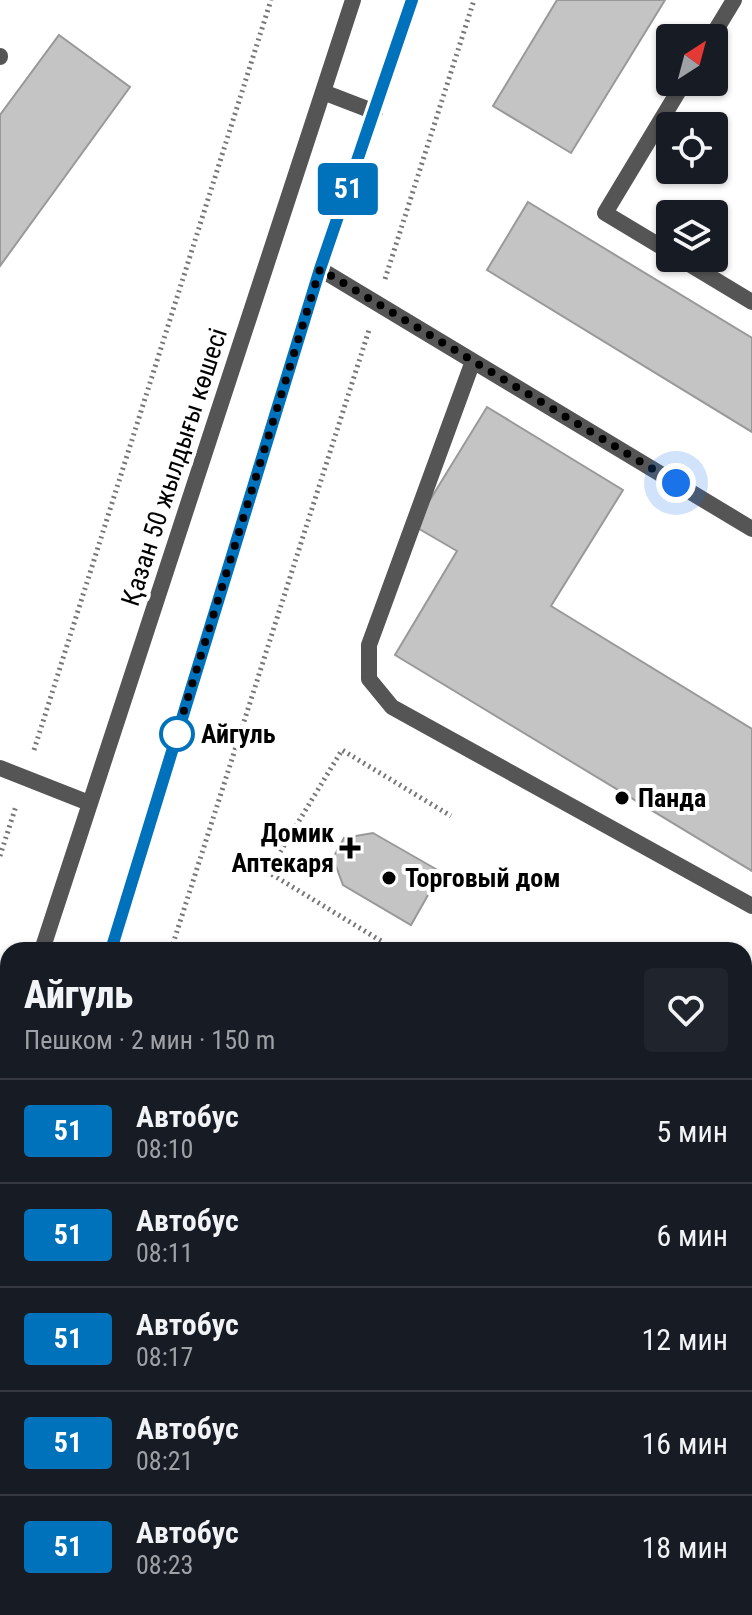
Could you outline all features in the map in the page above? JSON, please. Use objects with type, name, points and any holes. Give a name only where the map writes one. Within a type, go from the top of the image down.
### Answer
[{"type":"street","name":"Қазан 50 жылдығы көшесі","points":[[45,942],[353,0]]},
{"type":"street","points":[[113,942],[320,269],[412,0]]},
{"type":"street","points":[[719,24],[734,0]]},
{"type":"street","points":[[323,92],[375,112]]},
{"type":"street","points":[[656,244],[605,213],[676,96]]},
{"type":"street","points":[[320,269],[752,529]]},
{"type":"street","points":[[702,272],[752,302]]},
{"type":"street","points":[[473,361],[369,645],[369,679],[392,707],[752,906]]},
{"type":"street","points":[[0,768],[89,803]]},
{"type":"path","points":[[0,856],[271,0]]},
{"type":"path","points":[[174,942],[474,0]]},
{"type":"path","points":[[381,941],[268,872],[342,750],[451,816]]},
{"type":"building","points":[[557,0],[665,0],[571,153],[493,106]]},
{"type":"building","points":[[59,35],[130,87],[0,266],[0,115]]},
{"type":"building","points":[[528,202],[752,338],[752,432],[487,270]]},
{"type":"building","points":[[487,407],[623,490],[551,606],[752,729],[752,871],[395,655],[457,551],[414,526]]},
{"type":"building","name":"Торговый дом","points":[[373,833],[441,872],[411,925],[343,885],[333,858],[344,838]]},
{"type":"bus line","name":"51","points":[[113,942],[320,269],[412,0]]},
{"type":"place","name":"Айгуль","points":[[177,734]]},
{"type":"place","name":"Панда","points":[[622,798]]},
{"type":"place","name":"Домик Аптекаря","points":[[350,848]]},
{"type":"place","name":"Торговый дом","points":[[389,878]]},
{"type":"route","points":[[177,734],[174,743],[320,269],[676,483]]}]
